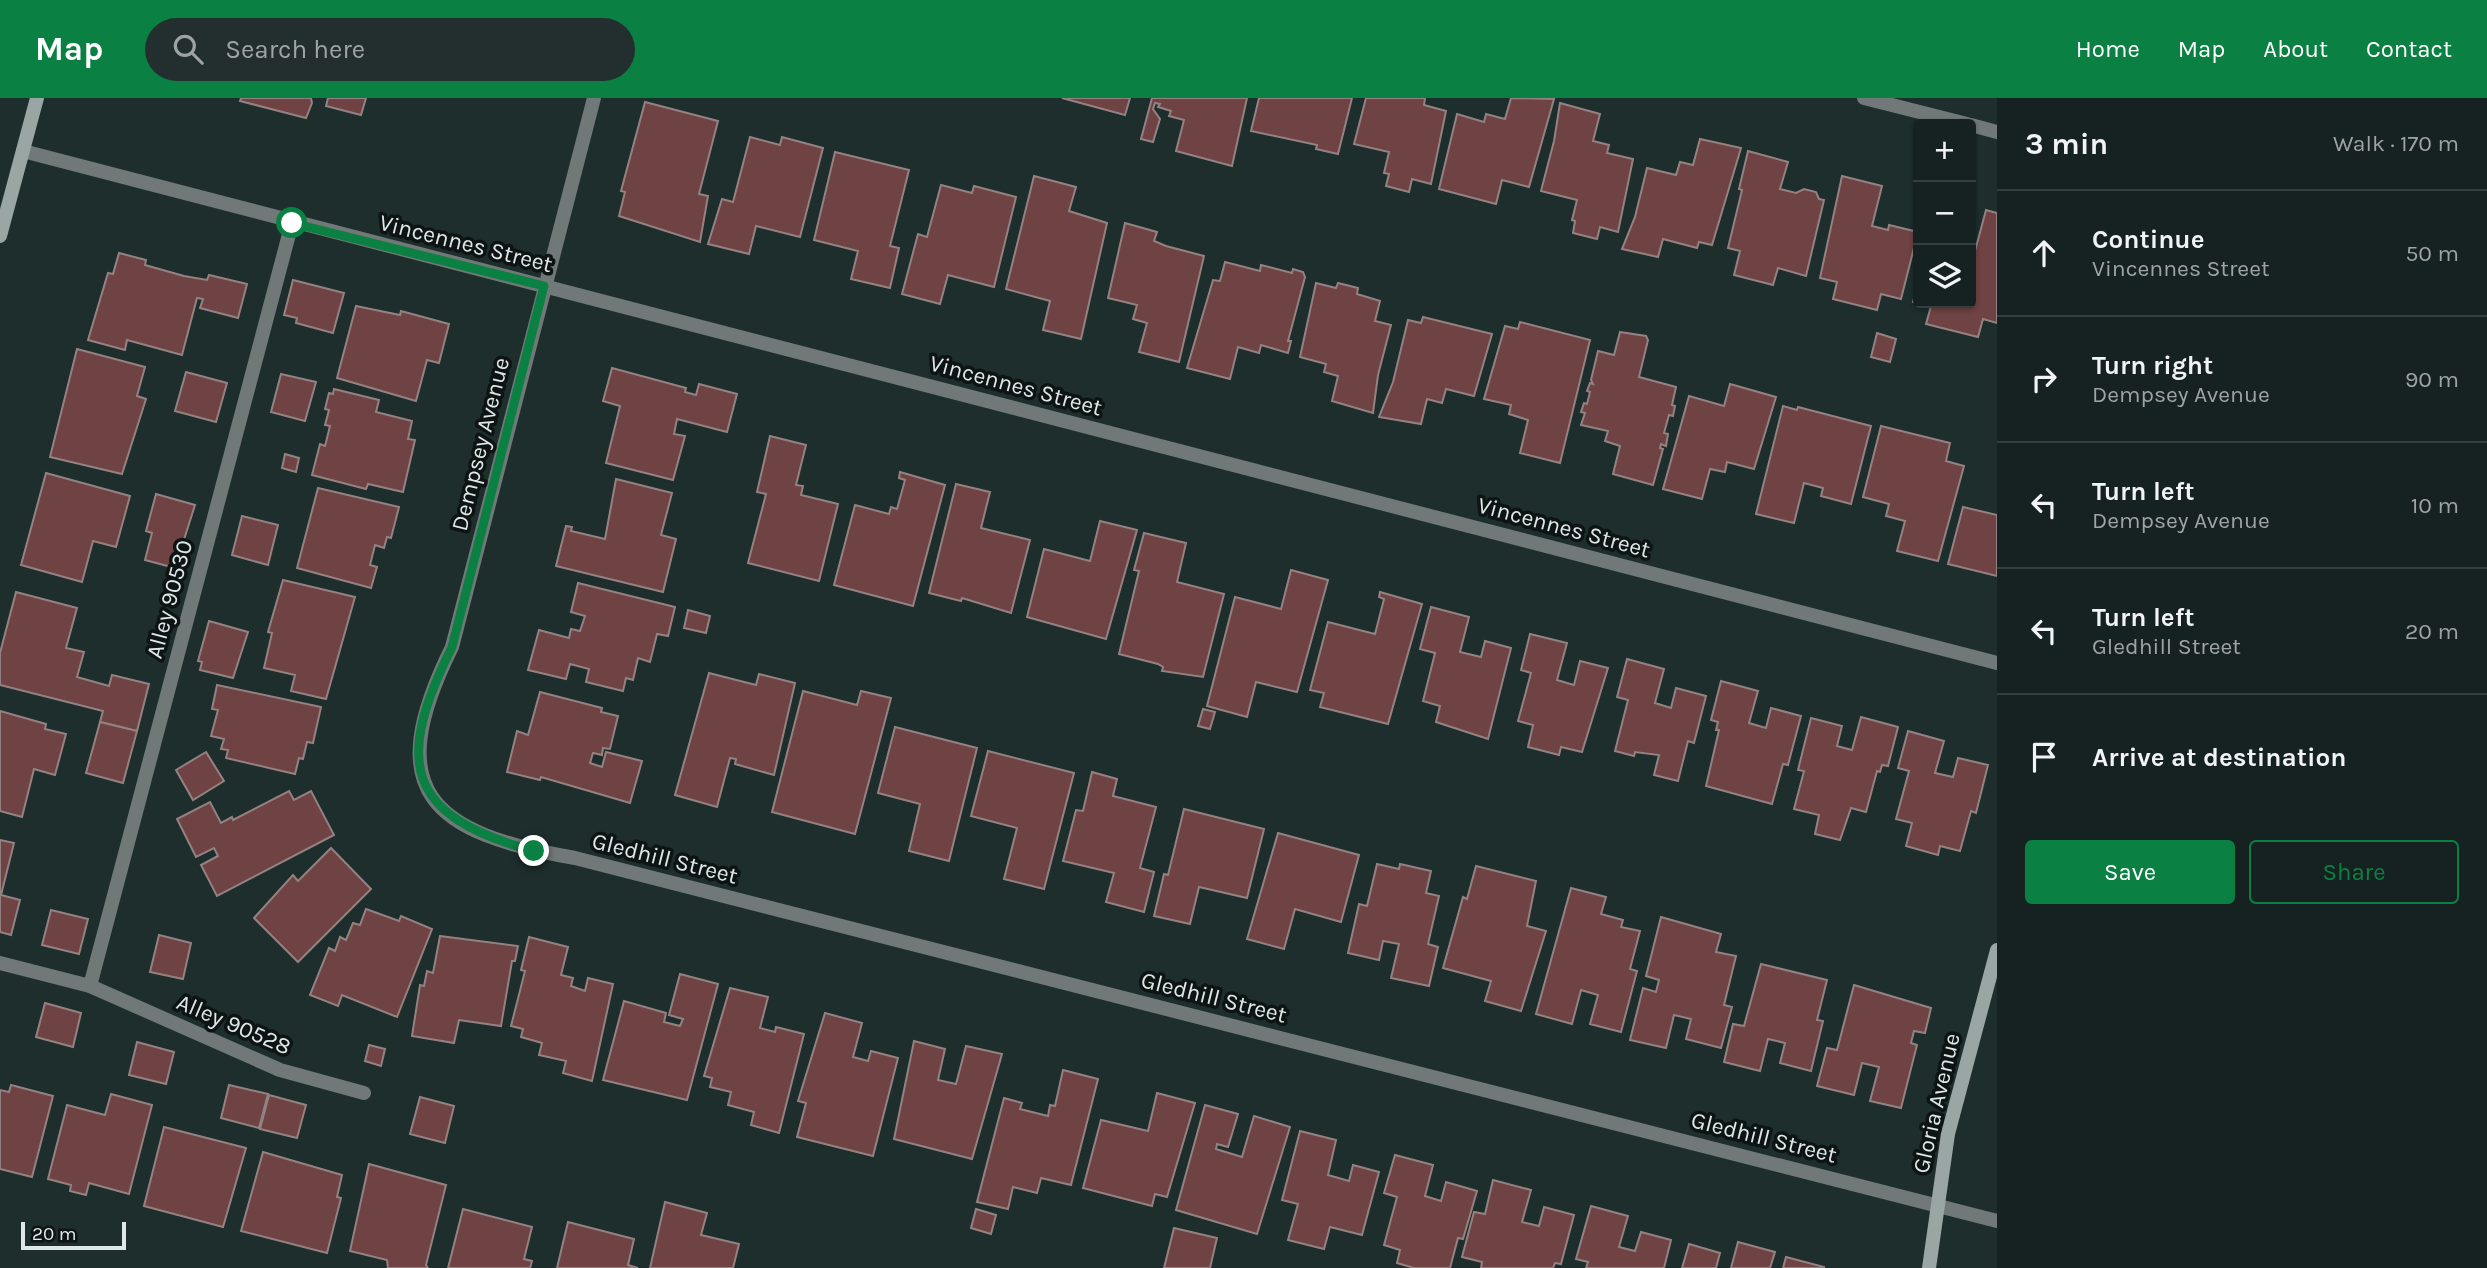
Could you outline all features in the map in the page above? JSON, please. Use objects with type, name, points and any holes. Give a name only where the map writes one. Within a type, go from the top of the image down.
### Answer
[{"type":"street","points":[[0,236],[37,98]]},
{"type":"street","name":"Dempsey Avenue","points":[[431,799],[419,764],[421,726],[432,687],[452,647],[594,98]]},
{"type":"street","points":[[1864,98],[1946,119]]},
{"type":"street","points":[[1976,127],[1997,132]]},
{"type":"street","name":"Vincennes Street","points":[[23,151],[292,223],[1997,663]]},
{"type":"street","name":"Alley 90530","points":[[90,986],[292,223]]},
{"type":"street","name":"Gledhill Street","points":[[431,799],[456,821],[503,843],[575,858],[1997,1221]]},
{"type":"street","name":"Gloria Avenue","points":[[1929,1268],[1948,1134],[1997,950]]},
{"type":"street","name":"Alley 90528","points":[[0,963],[90,986],[279,1070],[364,1093]]},
{"type":"building","points":[[241,98],[311,98],[312,103],[306,118],[240,101]]},
{"type":"building","points":[[328,98],[366,98],[361,115],[326,106]]},
{"type":"building","points":[[1062,98],[1130,98],[1125,115]]},
{"type":"building","points":[[1152,98],[1247,98],[1232,166],[1176,151],[1184,120],[1169,116],[1171,111],[1158,107],[1160,104],[1155,103],[1153,109],[1160,119],[1153,142],[1141,139]]},
{"type":"building","points":[[1259,98],[1352,98],[1338,154],[1316,149],[1317,145],[1251,131]]},
{"type":"building","points":[[1366,98],[1425,98],[1424,105],[1446,111],[1431,184],[1412,179],[1409,192],[1386,186],[1389,174],[1384,173],[1389,152],[1354,144]]},
{"type":"building","points":[[1511,98],[1554,99],[1529,187],[1502,180],[1496,204],[1439,189],[1457,114],[1484,122],[1486,114],[1505,119]]},
{"type":"building","points":[[645,102],[718,121],[699,194],[708,196],[700,242],[619,216],[625,192],[621,191]]},
{"type":"building","points":[[1560,103],[1600,114],[1593,141],[1609,145],[1607,153],[1633,159],[1618,232],[1600,227],[1597,239],[1573,233],[1575,221],[1572,220],[1577,200],[1541,191],[1554,141]]},
{"type":"building","points":[[750,137],[780,145],[782,137],[823,148],[800,237],[756,226],[749,254],[708,244],[722,199],[733,202]]},
{"type":"building","points":[[1700,139],[1741,148],[1712,245],[1699,242],[1697,248],[1663,239],[1658,257],[1622,249],[1635,217],[1647,168],[1676,175],[1680,162],[1693,165]]},
{"type":"building","points":[[1748,151],[1788,162],[1780,189],[1796,193],[1804,189],[1816,192],[1819,199],[1824,200],[1806,276],[1778,268],[1773,285],[1734,275],[1740,251],[1728,248]]},
{"type":"building","points":[[835,152],[909,170],[890,246],[899,248],[890,288],[851,279],[858,251],[814,240]]},
{"type":"building","points":[[1034,176],[1076,187],[1069,211],[1107,223],[1081,339],[1043,330],[1050,301],[1006,289]]},
{"type":"building","points":[[1842,176],[1882,186],[1872,226],[1888,230],[1889,225],[1913,231],[1913,252],[1901,299],[1881,294],[1877,310],[1833,299],[1837,282],[1820,278]]},
{"type":"building","points":[[941,185],[972,193],[974,186],[1016,197],[994,287],[948,275],[940,304],[902,294],[918,234],[927,237]]},
{"type":"building","points":[[1986,210],[1997,213],[1997,323],[1983,319],[1978,337],[1926,324],[1930,308],[1976,308],[1976,247]]},
{"type":"building","points":[[1125,223],[1157,232],[1154,241],[1204,256],[1179,362],[1139,352],[1147,323],[1133,319],[1137,305],[1108,298]]},
{"type":"building","points":[[119,253],[146,260],[145,265],[184,276],[207,280],[209,275],[247,284],[238,318],[200,308],[203,299],[197,298],[182,355],[127,340],[125,350],[88,340],[108,273],[113,274]]},
{"type":"building","points":[[1225,262],[1260,271],[1261,265],[1292,273],[1293,269],[1303,272],[1305,277],[1288,341],[1291,341],[1288,353],[1261,345],[1259,353],[1238,347],[1230,379],[1187,368],[1213,280],[1220,281]]},
{"type":"building","points":[[293,280],[344,293],[333,333],[296,323],[297,318],[284,315]]},
{"type":"building","points":[[1316,283],[1336,288],[1338,283],[1358,288],[1357,294],[1380,301],[1375,321],[1391,325],[1378,375],[1373,413],[1332,401],[1338,376],[1324,372],[1326,364],[1300,357]]},
{"type":"building","points":[[356,306],[400,315],[401,311],[449,324],[439,363],[427,360],[416,401],[337,378]]},
{"type":"building","points":[[1423,317],[1492,334],[1474,396],[1446,389],[1442,403],[1427,399],[1421,424],[1379,417],[1393,382],[1408,320],[1421,323]]},
{"type":"building","points":[[1520,322],[1590,340],[1560,463],[1520,453],[1528,420],[1509,414],[1511,405],[1484,399],[1505,326],[1518,329]]},
{"type":"building","points":[[1620,332],[1646,336],[1648,340],[1639,377],[1676,387],[1672,405],[1675,406],[1673,416],[1669,415],[1664,433],[1668,434],[1666,446],[1661,444],[1660,448],[1663,449],[1653,485],[1613,474],[1620,446],[1605,441],[1608,431],[1581,425],[1585,413],[1581,412],[1584,403],[1587,404],[1590,383],[1593,384],[1591,380],[1598,351],[1614,355]]},
{"type":"building","points":[[1877,333],[1896,339],[1890,362],[1871,357]]},
{"type":"building","points":[[77,349],[145,367],[137,396],[146,399],[122,474],[50,457]]},
{"type":"building","points":[[612,368],[686,388],[685,392],[696,395],[699,384],[737,394],[727,432],[677,419],[674,434],[685,436],[673,480],[606,463],[620,406],[603,401]]},
{"type":"building","points":[[186,372],[227,383],[216,422],[175,411]]},
{"type":"building","points":[[281,374],[316,382],[305,421],[271,412]]},
{"type":"building","points":[[1730,384],[1776,397],[1754,469],[1727,462],[1725,472],[1710,469],[1702,499],[1663,489],[1689,396],[1724,406]]},
{"type":"building","points":[[334,389],[379,400],[376,412],[412,421],[408,439],[415,440],[403,492],[368,484],[366,489],[312,475],[320,444],[325,446],[330,426],[325,425],[329,410],[325,409],[329,393],[333,394]]},
{"type":"building","points":[[1783,406],[1797,410],[1798,407],[1871,426],[1851,504],[1821,496],[1823,488],[1804,483],[1794,523],[1756,514]]},
{"type":"building","points":[[1881,426],[1950,443],[1946,461],[1964,466],[1938,561],[1897,551],[1905,521],[1886,516],[1889,504],[1863,497]]},
{"type":"building","points":[[770,436],[806,445],[796,485],[803,486],[801,495],[838,504],[819,581],[748,563],[766,494],[757,492]]},
{"type":"building","points":[[285,454],[299,458],[296,472],[282,468]]},
{"type":"building","points":[[900,472],[945,485],[913,606],[834,585],[855,505],[889,514],[891,507],[897,509],[905,480],[899,478]]},
{"type":"building","points":[[46,473],[130,496],[116,547],[93,541],[82,582],[21,565]]},
{"type":"building","points":[[616,479],[672,493],[661,535],[676,539],[663,592],[556,566],[566,526],[572,527],[571,531],[605,539]]},
{"type":"building","points":[[956,484],[990,492],[981,528],[1030,540],[1011,613],[962,598],[961,601],[929,593]]},
{"type":"building","points":[[318,488],[399,507],[391,538],[387,537],[384,548],[375,545],[370,565],[377,567],[371,588],[297,568]]},
{"type":"building","points":[[156,494],[195,505],[175,568],[145,560],[152,533],[146,531]]},
{"type":"building","points":[[1963,507],[1997,515],[1997,576],[1948,564]]},
{"type":"building","points":[[242,516],[278,525],[268,565],[232,555]]},
{"type":"building","points":[[1100,521],[1137,530],[1106,639],[1027,617],[1044,549],[1090,561]]},
{"type":"building","points":[[1144,533],[1186,543],[1177,582],[1224,594],[1203,677],[1162,671],[1163,667],[1158,664],[1119,654],[1139,571],[1134,570]]},
{"type":"building","points":[[1291,570],[1328,580],[1297,692],[1256,682],[1247,717],[1207,706],[1235,597],[1281,609]]},
{"type":"building","points":[[283,580],[355,597],[326,699],[291,691],[295,675],[264,668],[272,633],[268,632]]},
{"type":"building","points":[[578,583],[675,607],[668,636],[657,634],[650,662],[638,658],[633,680],[626,678],[623,691],[586,682],[589,669],[570,664],[566,679],[528,670],[539,630],[569,638],[571,629],[580,631],[585,616],[571,612]]},
{"type":"building","points":[[16,592],[77,608],[66,648],[84,652],[77,677],[109,686],[112,675],[149,684],[137,731],[100,722],[103,711],[0,685],[0,653]]},
{"type":"building","points":[[1380,592],[1422,604],[1388,724],[1320,707],[1324,693],[1310,690],[1328,622],[1375,634],[1384,599],[1379,597]]},
{"type":"building","points":[[1431,607],[1469,617],[1460,652],[1481,657],[1485,641],[1511,648],[1488,739],[1436,722],[1440,706],[1423,701],[1435,653],[1420,649]]},
{"type":"building","points":[[688,610],[710,616],[706,633],[684,628]]},
{"type":"building","points":[[209,621],[248,632],[233,678],[200,670],[202,662],[198,661]]},
{"type":"building","points":[[1530,634],[1567,643],[1557,680],[1574,685],[1580,661],[1608,668],[1582,752],[1561,747],[1559,755],[1528,747],[1533,725],[1518,721],[1531,673],[1521,670]]},
{"type":"building","points":[[1627,659],[1664,669],[1655,703],[1671,708],[1676,688],[1706,696],[1694,743],[1688,741],[1678,781],[1654,775],[1659,755],[1635,752],[1634,756],[1615,751],[1628,700],[1617,697]]},
{"type":"building","points":[[709,673],[756,685],[759,674],[795,683],[774,775],[735,764],[736,759],[730,758],[717,807],[675,795]]},
{"type":"building","points":[[1721,681],[1758,691],[1749,723],[1766,728],[1771,708],[1801,716],[1788,765],[1783,764],[1772,804],[1706,786],[1719,730],[1716,730],[1718,722],[1711,720]]},
{"type":"building","points":[[217,685],[321,707],[313,743],[307,742],[303,759],[299,758],[295,774],[226,758],[228,750],[221,749],[224,739],[211,736],[218,710],[212,709]]},
{"type":"building","points":[[803,691],[857,705],[861,691],[891,698],[855,834],[772,812]]},
{"type":"building","points":[[540,692],[602,708],[601,712],[618,716],[610,749],[603,748],[602,755],[593,753],[590,763],[602,767],[606,752],[642,761],[630,803],[541,777],[540,780],[507,772],[517,731],[528,735]]},
{"type":"building","points":[[1203,709],[1215,712],[1210,729],[1198,726]]},
{"type":"building","points":[[0,711],[46,724],[45,729],[66,734],[55,775],[34,769],[22,817],[0,811]]},
{"type":"building","points":[[1861,717],[1898,727],[1888,766],[1882,765],[1880,772],[1877,771],[1866,812],[1851,808],[1840,840],[1815,834],[1819,815],[1794,809],[1804,771],[1798,770],[1811,718],[1842,726],[1837,746],[1852,750]]},
{"type":"building","points":[[100,722],[137,731],[123,783],[86,773]]},
{"type":"building","points":[[895,727],[977,748],[949,861],[909,851],[920,804],[878,793]]},
{"type":"building","points":[[1908,731],[1944,741],[1935,773],[1953,777],[1958,758],[1988,765],[1976,813],[1971,811],[1960,851],[1940,846],[1938,855],[1906,846],[1912,823],[1896,819],[1909,771],[1898,768]]},
{"type":"building","points":[[988,751],[1074,773],[1044,889],[1004,879],[1017,828],[971,816]]},
{"type":"building","points":[[206,752],[224,781],[193,800],[176,770]]},
{"type":"building","points":[[1092,772],[1117,779],[1113,796],[1156,807],[1140,868],[1154,872],[1144,912],[1106,902],[1114,873],[1063,861],[1076,810],[1083,811]]},
{"type":"building","points":[[289,791],[294,800],[311,791],[334,835],[217,896],[201,865],[218,856],[214,848],[196,857],[177,819],[210,802],[221,823],[232,817],[233,820]]},
{"type":"building","points":[[1184,809],[1264,829],[1247,898],[1199,887],[1190,924],[1154,916],[1164,874],[1168,875]]},
{"type":"building","points":[[1278,833],[1359,855],[1341,922],[1295,909],[1284,949],[1247,939]]},
{"type":"building","points":[[0,840],[14,843],[1,895],[20,900],[11,935],[0,932]]},
{"type":"building","points":[[331,848],[371,889],[298,962],[254,918],[293,875],[298,881]]},
{"type":"building","points":[[1377,864],[1399,869],[1400,864],[1431,871],[1426,893],[1439,896],[1428,944],[1438,947],[1429,986],[1391,978],[1399,944],[1383,941],[1379,960],[1348,953],[1359,904],[1367,906]]},
{"type":"building","points":[[1476,866],[1536,881],[1527,926],[1546,931],[1521,1011],[1485,1001],[1491,981],[1443,968],[1463,897],[1467,899]]},
{"type":"building","points":[[1571,888],[1606,897],[1601,914],[1623,920],[1621,927],[1640,931],[1630,969],[1637,971],[1621,1032],[1590,1024],[1598,995],[1581,990],[1572,1024],[1536,1014]]},
{"type":"building","points":[[366,909],[399,921],[401,916],[432,929],[397,1017],[342,995],[338,1006],[310,995],[329,948],[335,951],[340,937],[346,940],[353,923],[360,925]]},
{"type":"building","points":[[51,910],[88,919],[79,954],[42,945]]},
{"type":"building","points":[[1661,917],[1721,934],[1716,952],[1736,956],[1724,1005],[1732,1007],[1721,1048],[1686,1039],[1691,1019],[1674,1015],[1666,1048],[1630,1040],[1643,988],[1656,992],[1659,980],[1646,976]]},
{"type":"building","points":[[159,935],[191,943],[183,979],[150,972]]},
{"type":"building","points":[[440,936],[518,946],[515,961],[512,961],[501,1026],[459,1020],[454,1043],[412,1036],[420,985],[424,986],[427,971],[433,973]]},
{"type":"building","points":[[529,937],[568,947],[561,975],[573,978],[571,986],[585,991],[588,978],[613,984],[592,1081],[563,1073],[566,1061],[539,1055],[542,1043],[521,1037],[523,1029],[511,1026],[525,971],[521,970]]},
{"type":"building","points":[[1761,964],[1827,980],[1817,1020],[1823,1021],[1811,1071],[1780,1063],[1785,1043],[1768,1039],[1760,1071],[1724,1062],[1733,1024],[1744,1026]]},
{"type":"building","points":[[680,974],[718,984],[687,1100],[603,1080],[624,1001],[666,1013],[664,1022],[680,1026],[683,1019],[669,1015]]},
{"type":"building","points":[[1854,985],[1931,1008],[1925,1033],[1914,1031],[1911,1043],[1917,1045],[1901,1108],[1870,1101],[1879,1067],[1862,1063],[1854,1095],[1817,1086],[1827,1048],[1837,1050]]},
{"type":"building","points":[[730,988],[768,997],[760,1028],[775,1032],[776,1027],[804,1034],[779,1133],[751,1125],[754,1112],[728,1105],[731,1092],[710,1087],[712,1078],[704,1076]]},
{"type":"building","points":[[45,1003],[81,1013],[73,1047],[36,1037]]},
{"type":"building","points":[[825,1013],[862,1023],[853,1057],[868,1061],[871,1051],[898,1058],[873,1156],[797,1137],[806,1103],[798,1101]]},
{"type":"building","points":[[914,1041],[945,1049],[938,1080],[956,1084],[966,1046],[1002,1054],[972,1159],[894,1139]]},
{"type":"building","points":[[137,1042],[174,1052],[166,1084],[129,1075]]},
{"type":"building","points":[[369,1045],[385,1049],[381,1066],[365,1061]]},
{"type":"building","points":[[1063,1070],[1098,1079],[1071,1185],[1041,1178],[1037,1193],[1013,1187],[1008,1209],[977,1202],[1004,1098],[1022,1103],[1020,1109],[1048,1116],[1050,1105],[1055,1106]]},
{"type":"building","points":[[11,1085],[53,1096],[32,1177],[0,1169],[0,1090],[9,1092]]},
{"type":"building","points":[[229,1085],[268,1094],[259,1128],[221,1118]]},
{"type":"building","points":[[1157,1093],[1195,1103],[1167,1197],[1155,1194],[1152,1206],[1083,1188],[1101,1120],[1148,1131]]},
{"type":"building","points":[[111,1094],[152,1105],[129,1194],[89,1183],[86,1195],[70,1191],[71,1185],[48,1179],[67,1105],[105,1115]]},
{"type":"building","points":[[269,1095],[306,1105],[297,1138],[260,1129]]},
{"type":"building","points":[[420,1097],[454,1106],[445,1143],[410,1134]]},
{"type":"building","points":[[1205,1105],[1238,1114],[1228,1147],[1217,1144],[1216,1149],[1242,1157],[1254,1116],[1290,1127],[1257,1234],[1176,1210]]},
{"type":"building","points":[[164,1127],[246,1148],[223,1227],[144,1206]]},
{"type":"building","points":[[1300,1131],[1336,1140],[1328,1175],[1349,1181],[1353,1165],[1379,1172],[1362,1235],[1330,1227],[1324,1249],[1288,1240],[1298,1204],[1282,1200]]},
{"type":"building","points":[[263,1152],[342,1175],[337,1197],[341,1198],[327,1253],[241,1231]]},
{"type":"building","points":[[1395,1155],[1433,1165],[1425,1196],[1441,1201],[1446,1182],[1477,1191],[1463,1239],[1458,1238],[1450,1268],[1414,1268],[1397,1263],[1400,1250],[1384,1245],[1397,1197],[1384,1193]]},
{"type":"building","points":[[369,1164],[446,1185],[426,1265],[428,1268],[388,1268],[387,1260],[350,1251]]},
{"type":"building","points":[[1493,1180],[1531,1190],[1522,1222],[1539,1226],[1544,1207],[1574,1215],[1561,1264],[1555,1263],[1553,1268],[1481,1268],[1482,1262],[1462,1257],[1474,1212],[1485,1214]]},
{"type":"building","points":[[665,1202],[707,1213],[701,1235],[739,1244],[733,1268],[650,1268]]},
{"type":"building","points":[[1591,1206],[1628,1216],[1619,1247],[1635,1251],[1641,1232],[1671,1240],[1664,1268],[1586,1268],[1588,1262],[1576,1259]]},
{"type":"building","points":[[463,1209],[532,1227],[524,1259],[532,1261],[530,1268],[448,1268]]},
{"type":"building","points":[[976,1209],[996,1215],[991,1234],[971,1228]]},
{"type":"building","points":[[568,1222],[634,1239],[628,1265],[638,1268],[557,1268]]},
{"type":"building","points":[[1174,1228],[1217,1238],[1210,1268],[1164,1268]]},
{"type":"building","points":[[1738,1242],[1775,1252],[1770,1268],[1731,1268]]},
{"type":"building","points":[[1689,1244],[1720,1253],[1716,1268],[1682,1268]]},
{"type":"building","points":[[1786,1257],[1824,1267],[1824,1268],[1783,1268]]},
{"type":"route","points":[[292,223],[544,286],[452,647],[432,687],[421,726],[419,764],[431,799],[456,821],[493,840],[534,851]]}]
